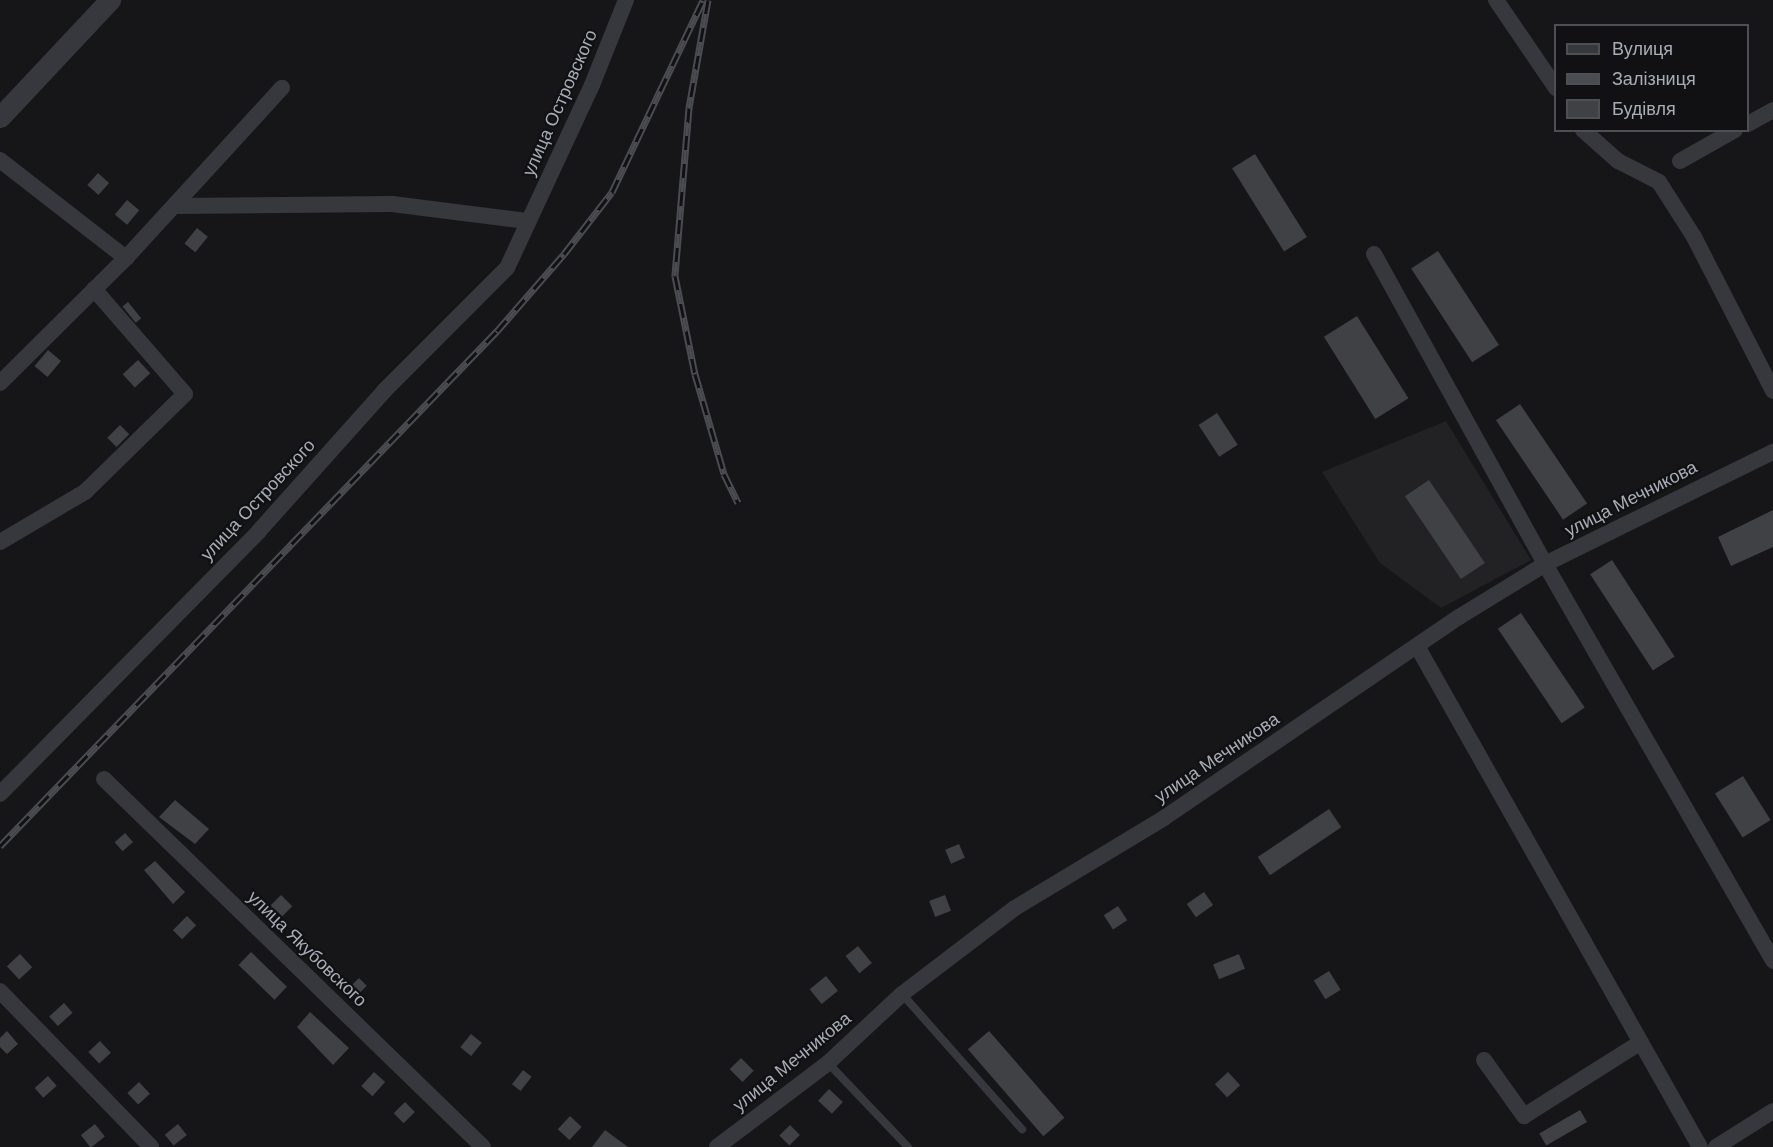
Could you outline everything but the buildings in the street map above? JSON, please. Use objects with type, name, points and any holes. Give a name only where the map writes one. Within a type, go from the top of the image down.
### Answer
[{"type":"street","points":[[0,117],[110,0]]},
{"type":"street","name":"улица Островского","points":[[0,794],[259,531],[384,392],[507,268],[592,85],[626,0]]},
{"type":"street","points":[[1496,0],[1554,85]]},
{"type":"street","points":[[0,383],[126,258],[282,88]]},
{"type":"street","points":[[1749,123],[1773,110]]},
{"type":"street","points":[[1585,132],[1618,161],[1659,182],[1694,237],[1773,391]]},
{"type":"street","points":[[1680,161],[1731,132]]},
{"type":"street","points":[[0,160],[126,258]]},
{"type":"street","points":[[174,206],[392,204],[527,221]]},
{"type":"street","points":[[1374,254],[1545,564],[1773,961]]},
{"type":"street","points":[[0,542],[85,492],[185,394],[94,289]]},
{"type":"street","name":"улица Мечникова","points":[[717,1147],[828,1063],[902,994],[1015,908],[1164,818],[1417,646],[1545,564],[1773,452]]},
{"type":"street","points":[[1417,646],[1700,1147]]},
{"type":"street","name":"улица Якубовского","points":[[104,779],[483,1147]]},
{"type":"street","points":[[0,991],[151,1147]]},
{"type":"street","points":[[1484,1060],[1524,1116],[1641,1042]]},
{"type":"street","points":[[1716,1147],[1773,1111]]},
{"type":"lane","points":[[902,994],[1022,1129]]},
{"type":"lane","points":[[828,1063],[908,1147]]},
{"type":"shaded area","points":[[1446,421],[1531,560],[1441,608],[1380,563],[1322,472]]},
{"type":"railway","points":[[0,846],[497,331],[564,254],[612,192],[703,0]]},
{"type":"railway","points":[[708,0],[689,108],[675,276],[695,374],[724,474],[738,503]]}]
